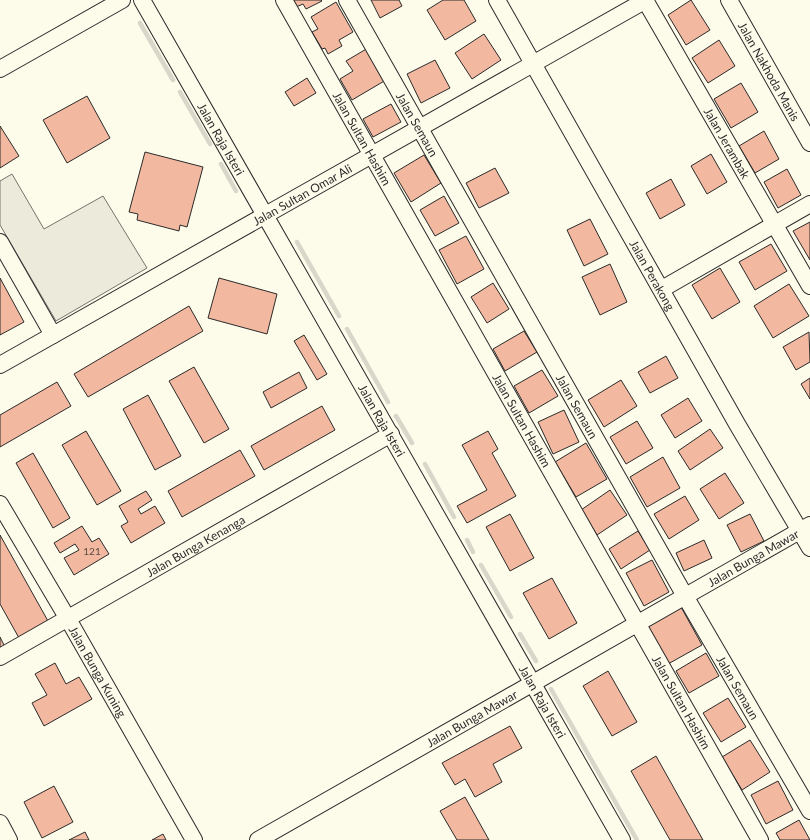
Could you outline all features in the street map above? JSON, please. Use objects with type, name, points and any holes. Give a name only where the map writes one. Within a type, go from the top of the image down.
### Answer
[{"type":"street","points":[[0,69],[122,0]]},
{"type":"street","name":"Jalan Raja Isteri","points":[[142,0],[622,840]]},
{"type":"street","name":"Jalan Sultan Hashim","points":[[284,0],[638,622],[760,840]]},
{"type":"street","name":"Jalan Semaun","points":[[347,0],[685,596],[810,812]]},
{"type":"street","name":"Jalan Perakong","points":[[497,0],[662,289],[737,424],[805,527],[810,548]]},
{"type":"street","name":"Jalan Sultan Omar Ali","points":[[0,366],[646,0]]},
{"type":"street","name":"Jalan Jerambak","points":[[646,0],[810,286]]},
{"type":"street","name":"Jalan Nakhoda Manis","points":[[730,0],[810,143]]},
{"type":"street","points":[[662,289],[810,204]]},
{"type":"street","points":[[0,242],[53,335]]},
{"type":"street","name":"Jalan Bunga Kenanga","points":[[0,657],[391,434]]},
{"type":"street","name":"Jalan Bunga Kuning","points":[[0,504],[68,619],[194,840]]},
{"type":"street","name":"Jalan Bunga Mawar","points":[[258,840],[805,527]]},
{"type":"street","points":[[0,823],[10,840]]},
{"type":"shaded area","points":[[12,174],[44,229],[103,196],[147,268],[56,321],[0,225],[0,181]]},
{"type":"building","points":[[293,0],[322,1],[306,9],[303,4],[296,7]]},
{"type":"building","points":[[371,0],[399,0],[402,6],[380,18]]},
{"type":"building","points":[[443,0],[464,0],[476,21],[445,40],[427,10]]},
{"type":"building","points":[[691,0],[710,30],[686,45],[668,15]]},
{"type":"building","points":[[336,2],[353,32],[339,40],[342,46],[328,54],[325,48],[322,49],[312,32],[318,29],[311,17]]},
{"type":"building","points":[[484,34],[501,60],[472,79],[455,53]]},
{"type":"building","points":[[719,40],[735,66],[708,83],[692,58]]},
{"type":"building","points":[[368,48],[386,80],[352,100],[340,79],[353,71],[346,61]]},
{"type":"building","points":[[435,60],[450,88],[421,103],[407,74]]},
{"type":"building","points":[[307,78],[316,93],[294,106],[285,92]]},
{"type":"building","points":[[741,83],[758,112],[731,128],[714,99]]},
{"type":"building","points":[[87,96],[110,138],[67,163],[43,120]]},
{"type":"building","points":[[391,104],[401,122],[373,137],[363,119]]},
{"type":"building","points":[[0,126],[19,156],[0,168]]},
{"type":"building","points":[[764,131],[779,159],[755,173],[739,146]]},
{"type":"building","points":[[145,152],[203,167],[187,227],[180,225],[179,231],[137,220],[138,214],[129,212]]},
{"type":"building","points":[[711,154],[727,182],[707,194],[691,166]]},
{"type":"building","points":[[424,155],[441,183],[411,202],[394,173]]},
{"type":"building","points":[[495,168],[509,193],[479,208],[466,183]]},
{"type":"building","points":[[787,169],[801,195],[778,208],[764,182]]},
{"type":"building","points":[[671,179],[685,205],[660,219],[646,193]]},
{"type":"building","points":[[444,196],[459,223],[435,236],[420,210]]},
{"type":"building","points":[[590,219],[608,254],[584,266],[567,230]]},
{"type":"building","points":[[810,222],[810,260],[793,231]]},
{"type":"building","points":[[466,236],[484,269],[457,284],[439,250]]},
{"type":"building","points":[[771,244],[787,271],[755,290],[739,262]]},
{"type":"building","points":[[610,264],[627,302],[600,315],[582,277]]},
{"type":"building","points":[[720,268],[740,302],[712,319],[692,285]]},
{"type":"building","points":[[0,278],[24,322],[0,335]]},
{"type":"building","points":[[219,278],[277,294],[267,334],[208,318]]},
{"type":"building","points":[[493,283],[509,309],[487,323],[471,297]]},
{"type":"building","points":[[789,284],[809,316],[773,338],[754,306]]},
{"type":"building","points":[[189,306],[203,331],[88,397],[74,374]]},
{"type":"building","points":[[524,331],[537,352],[505,371],[493,349]]},
{"type":"building","points":[[809,332],[810,362],[796,370],[783,347]]},
{"type":"building","points":[[304,335],[327,374],[317,380],[294,341]]},
{"type":"building","points":[[666,356],[678,378],[650,393],[638,372]]},
{"type":"building","points":[[194,367],[229,429],[204,443],[169,381]]},
{"type":"building","points":[[542,370],[558,396],[529,413],[514,386]]},
{"type":"building","points":[[299,372],[307,388],[271,408],[263,392]]},
{"type":"building","points":[[810,378],[810,399],[801,384]]},
{"type":"building","points":[[621,380],[637,406],[604,427],[588,400]]},
{"type":"building","points":[[57,382],[71,406],[0,447],[0,415]]},
{"type":"building","points":[[148,395],[181,456],[155,470],[123,409]]},
{"type":"building","points":[[688,398],[702,421],[675,438],[661,415]]},
{"type":"building","points":[[322,406],[335,430],[264,470],[251,446]]},
{"type":"building","points":[[564,410],[579,442],[553,454],[538,422]]},
{"type":"building","points":[[637,421],[653,448],[626,464],[610,437]]},
{"type":"building","points":[[710,429],[723,448],[690,470],[678,451]]},
{"type":"building","points":[[86,431],[121,491],[97,505],[62,445]]},
{"type":"building","points":[[488,431],[498,449],[492,453],[516,496],[467,523],[457,506],[487,490],[462,445]]},
{"type":"building","points":[[586,443],[607,479],[576,497],[555,462]]},
{"type":"building","points":[[240,450],[255,476],[182,517],[168,491]]},
{"type":"building","points":[[33,453],[70,518],[53,528],[16,463]]},
{"type":"building","points":[[663,457],[680,488],[647,507],[630,477]]},
{"type":"building","points":[[725,473],[744,503],[719,519],[700,489]]},
{"type":"building","points":[[610,490],[627,515],[597,535],[581,510]]},
{"type":"building","points":[[146,491],[152,500],[138,509],[141,514],[155,506],[165,523],[131,543],[121,526],[128,522],[119,506]]},
{"type":"building","points":[[685,496],[699,520],[669,539],[654,514]]},
{"type":"building","points":[[510,514],[534,558],[510,571],[486,527]]},
{"type":"building","points":[[750,514],[764,541],[741,552],[727,525]]},
{"type":"building","points":[[82,526],[92,542],[99,538],[109,554],[74,575],[64,558],[79,550],[75,544],[60,553],[54,543]]},
{"type":"building","points":[[638,531],[650,550],[621,569],[609,549]]},
{"type":"building","points":[[0,535],[48,621],[19,638],[0,604]]},
{"type":"building","points":[[704,540],[712,558],[684,571],[676,553]]},
{"type":"building","points":[[652,560],[669,592],[644,606],[626,573]]},
{"type":"building","points":[[552,578],[577,623],[549,639],[523,593]]},
{"type":"building","points":[[681,607],[702,645],[668,664],[647,627]]},
{"type":"building","points":[[0,637],[5,647],[0,649]]},
{"type":"building","points":[[706,653],[719,676],[689,693],[676,671]]},
{"type":"building","points":[[55,663],[66,684],[79,677],[92,699],[44,726],[32,703],[47,695],[35,674]]},
{"type":"building","points":[[608,671],[637,722],[612,736],[583,686]]},
{"type":"building","points":[[728,698],[746,727],[721,742],[703,713]]},
{"type":"building","points":[[510,726],[522,748],[493,764],[502,782],[475,797],[465,779],[455,785],[442,763]]},
{"type":"building","points":[[750,740],[770,772],[742,790],[722,757]]},
{"type":"building","points":[[656,756],[703,840],[670,840],[631,771]]},
{"type":"building","points":[[778,781],[793,810],[766,824],[751,795]]},
{"type":"building","points":[[54,786],[73,822],[42,838],[24,802]]},
{"type":"building","points":[[465,797],[489,840],[457,840],[440,811]]},
{"type":"building","points":[[799,820],[810,840],[780,840],[776,833]]},
{"type":"building","points":[[85,832],[89,840],[69,840]]},
{"type":"building","points":[[163,834],[166,840],[152,840]]},
{"type":"waterway","points":[[140,23],[173,80]]},
{"type":"waterway","points":[[180,92],[210,144]]},
{"type":"waterway","points":[[221,164],[236,191]]},
{"type":"waterway","points":[[297,242],[339,316]]},
{"type":"waterway","points":[[347,329],[388,402]]},
{"type":"waterway","points":[[396,416],[412,443]]},
{"type":"waterway","points":[[425,464],[454,517]]},
{"type":"waterway","points":[[467,540],[473,552]]},
{"type":"waterway","points":[[481,565],[511,617]]},
{"type":"waterway","points":[[520,634],[536,661]]},
{"type":"waterway","points":[[551,689],[637,840]]}]
